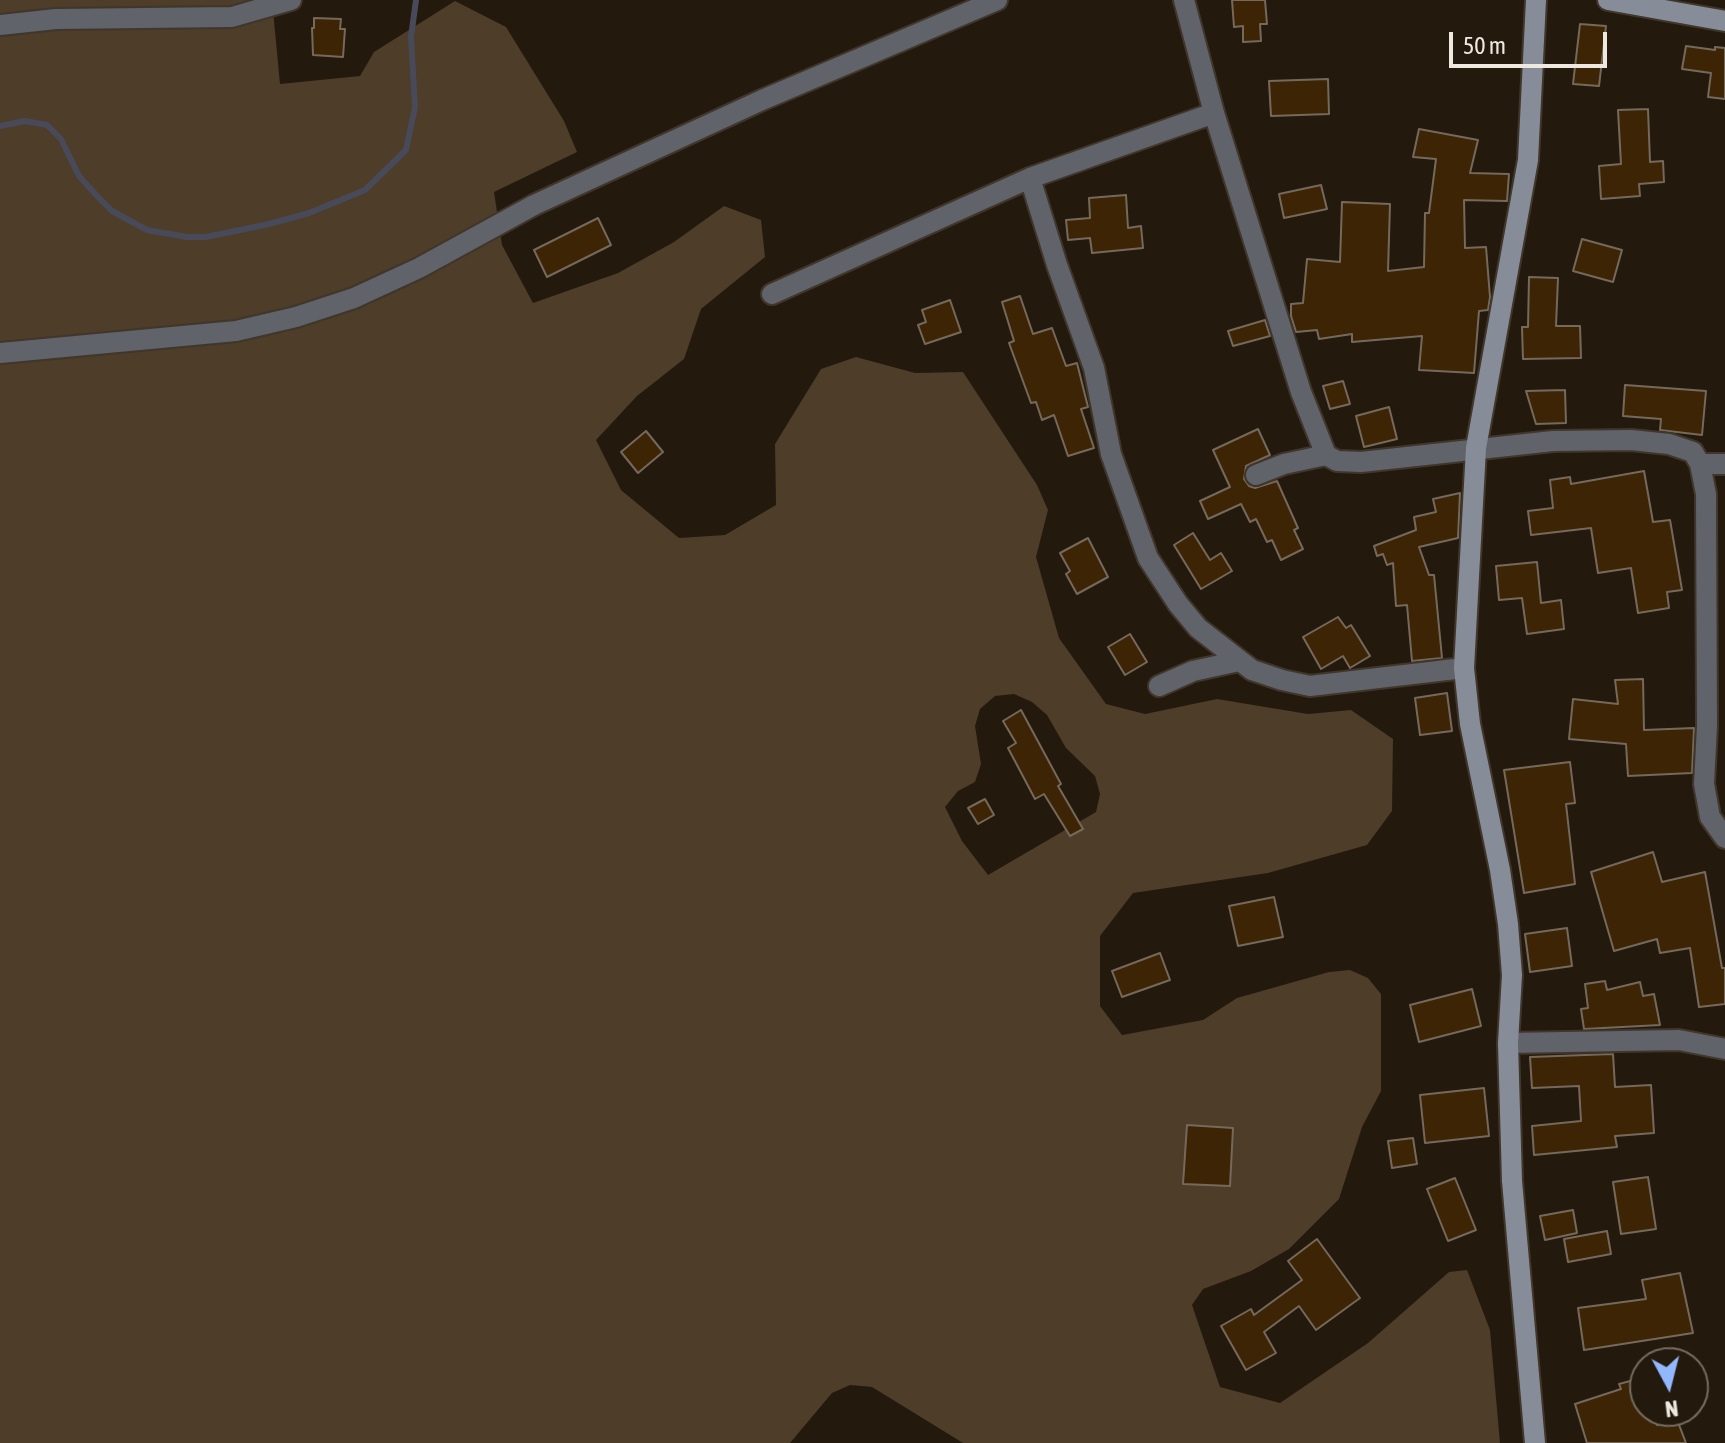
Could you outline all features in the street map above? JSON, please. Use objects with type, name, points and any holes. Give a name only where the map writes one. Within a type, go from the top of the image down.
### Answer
[{"type":"street","points":[[0,25],[56,19],[232,17],[291,0]]},
{"type":"street","points":[[0,353],[236,331],[296,317],[354,298],[419,268],[549,198],[762,100],[997,0]]},
{"type":"street","points":[[1184,0],[1214,113],[1301,392],[1315,457]]},
{"type":"street","points":[[1535,1443],[1512,1181],[1508,1043],[1512,975],[1508,924],[1470,724],[1464,668],[1476,448],[1528,160],[1536,0]]},
{"type":"street","points":[[1608,0],[1725,21]]},
{"type":"street","points":[[772,294],[1030,178],[1214,113]]},
{"type":"street","points":[[1030,178],[1094,368],[1111,454],[1148,558],[1198,628],[1252,670],[1310,686],[1464,668]]},
{"type":"street","points":[[1256,475],[1315,457],[1361,462],[1553,441],[1631,440],[1669,444],[1693,452],[1700,464],[1706,494],[1707,726],[1704,791],[1715,826],[1725,838]]},
{"type":"street","points":[[1700,464],[1725,464]]},
{"type":"street","points":[[1159,686],[1193,671],[1239,661]]},
{"type":"street","points":[[1508,1043],[1679,1040],[1725,1049]]},
{"type":"shaded area","points":[[0,0],[272,0],[280,84],[360,76],[374,52],[455,1],[506,27],[564,121],[577,152],[494,192],[502,245],[533,303],[618,273],[674,242],[724,206],[761,220],[765,257],[701,309],[684,359],[637,396],[596,440],[621,490],[679,538],[725,535],[776,505],[775,444],[821,369],[856,357],[915,373],[963,372],[1037,485],[1048,510],[1036,557],[1059,638],[1106,704],[1145,714],[1217,699],[1308,714],[1351,710],[1393,739],[1392,811],[1367,845],[1268,873],[1133,893],[1100,936],[1100,1006],[1122,1035],[1203,1020],[1237,998],[1329,972],[1350,970],[1368,978],[1381,994],[1381,1091],[1362,1127],[1339,1199],[1289,1249],[1251,1271],[1203,1289],[1192,1305],[1220,1387],[1280,1403],[1368,1343],[1449,1272],[1467,1270],[1490,1330],[1500,1443],[963,1443],[872,1387],[850,1385],[832,1393],[790,1443],[0,1443]],"holes":[[[1014,694],[1032,702],[1047,715],[1066,748],[1095,776],[1100,794],[1096,812],[988,875],[962,841],[945,807],[958,791],[975,782],[981,764],[975,726],[980,709],[995,696]]]},
{"type":"building","points":[[1232,0],[1265,0],[1267,24],[1260,24],[1261,41],[1243,42],[1243,26],[1234,27]]},
{"type":"building","points":[[314,18],[341,19],[340,29],[345,29],[343,57],[313,55]]},
{"type":"building","points":[[1580,24],[1606,26],[1599,86],[1573,84]]},
{"type":"building","points":[[1686,46],[1715,50],[1715,47],[1725,48],[1725,99],[1708,97],[1711,73],[1682,69]]},
{"type":"building","points":[[1328,79],[1329,114],[1271,116],[1269,81]]},
{"type":"building","points":[[1648,109],[1650,162],[1663,161],[1664,182],[1639,184],[1640,196],[1601,199],[1599,166],[1621,164],[1618,110]]},
{"type":"building","points":[[1419,129],[1478,140],[1470,173],[1509,174],[1507,201],[1464,200],[1465,248],[1486,247],[1490,297],[1488,310],[1479,311],[1474,373],[1419,370],[1422,336],[1352,342],[1352,334],[1319,339],[1317,330],[1296,332],[1291,316],[1291,304],[1303,303],[1307,259],[1340,262],[1342,202],[1390,204],[1388,271],[1424,267],[1425,213],[1429,213],[1436,159],[1413,157]]},
{"type":"building","points":[[1321,185],[1327,209],[1284,218],[1279,194]]},
{"type":"building","points":[[1126,195],[1128,228],[1141,226],[1143,248],[1092,253],[1090,238],[1068,240],[1066,220],[1090,218],[1089,198]]},
{"type":"building","points":[[598,218],[611,245],[547,277],[534,250]]},
{"type":"building","points":[[1582,239],[1622,250],[1613,282],[1573,271]]},
{"type":"building","points":[[1529,277],[1558,278],[1556,326],[1580,326],[1581,358],[1523,359],[1522,327],[1528,327]]},
{"type":"building","points":[[1020,296],[1033,334],[1052,328],[1066,366],[1077,363],[1088,407],[1081,409],[1094,448],[1068,456],[1054,415],[1042,420],[1036,402],[1031,403],[1009,343],[1014,341],[1002,302]]},
{"type":"building","points":[[950,300],[961,332],[925,344],[918,325],[926,322],[922,310]]},
{"type":"building","points":[[1265,320],[1270,336],[1233,346],[1228,331]]},
{"type":"building","points":[[1343,381],[1350,404],[1330,409],[1323,386]]},
{"type":"building","points":[[1625,385],[1706,391],[1702,435],[1660,430],[1661,419],[1623,416]]},
{"type":"building","points":[[1565,390],[1566,423],[1536,424],[1526,391]]},
{"type":"building","points":[[1389,407],[1397,439],[1364,447],[1356,416]]},
{"type":"building","points":[[1258,429],[1270,455],[1246,466],[1244,479],[1255,488],[1277,481],[1298,528],[1294,530],[1303,549],[1281,560],[1272,540],[1267,542],[1256,519],[1250,522],[1241,504],[1208,519],[1200,501],[1230,487],[1213,450]]},
{"type":"building","points":[[646,431],[663,452],[638,473],[621,452]]},
{"type":"building","points":[[1644,471],[1653,522],[1670,520],[1682,590],[1667,592],[1669,608],[1638,613],[1631,568],[1598,573],[1591,528],[1531,535],[1528,511],[1553,508],[1550,480],[1570,477],[1571,484]]},
{"type":"building","points":[[1460,493],[1458,538],[1419,547],[1429,575],[1434,575],[1442,658],[1412,661],[1407,605],[1396,606],[1393,563],[1387,565],[1383,554],[1377,556],[1374,546],[1416,530],[1414,517],[1436,512],[1433,499]]},
{"type":"building","points":[[1193,533],[1210,560],[1221,553],[1232,571],[1201,589],[1174,545]]},
{"type":"building","points":[[1088,538],[1108,577],[1077,594],[1066,574],[1070,571],[1060,553]]},
{"type":"building","points":[[1537,562],[1541,603],[1561,600],[1564,629],[1527,634],[1522,598],[1499,600],[1496,566]]},
{"type":"building","points":[[1338,617],[1346,628],[1351,625],[1370,656],[1350,668],[1343,656],[1321,669],[1303,637]]},
{"type":"building","points":[[1130,634],[1147,662],[1125,675],[1108,647]]},
{"type":"building","points":[[1643,679],[1644,730],[1694,728],[1692,773],[1628,776],[1626,744],[1569,739],[1573,699],[1618,704],[1615,680]]},
{"type":"building","points":[[1447,693],[1452,731],[1420,735],[1415,698]]},
{"type":"building","points":[[1021,710],[1083,829],[1070,836],[1044,794],[1035,799],[1008,748],[1016,743],[1003,721]]},
{"type":"building","points":[[1570,762],[1575,803],[1566,804],[1575,884],[1524,893],[1504,770]]},
{"type":"building","points":[[985,799],[994,815],[978,824],[968,808]]},
{"type":"building","points":[[1653,852],[1662,882],[1705,872],[1722,968],[1725,968],[1725,1004],[1699,1007],[1690,948],[1660,953],[1657,939],[1614,951],[1591,872]]},
{"type":"building","points":[[1274,897],[1283,937],[1238,946],[1229,906]]},
{"type":"building","points":[[1567,928],[1572,966],[1530,972],[1525,934]]},
{"type":"building","points":[[1160,953],[1170,980],[1122,997],[1112,971]]},
{"type":"building","points":[[1605,981],[1607,990],[1640,982],[1643,996],[1654,994],[1660,1025],[1584,1029],[1581,1009],[1588,1008],[1585,984]]},
{"type":"building","points":[[1472,989],[1481,1026],[1419,1042],[1410,1005]]},
{"type":"building","points":[[1613,1054],[1615,1087],[1651,1085],[1654,1133],[1615,1136],[1617,1147],[1534,1155],[1532,1126],[1581,1121],[1579,1086],[1532,1088],[1530,1057]]},
{"type":"building","points":[[1484,1088],[1489,1136],[1425,1143],[1420,1095]]},
{"type":"building","points":[[1187,1125],[1233,1128],[1230,1186],[1183,1184]]},
{"type":"building","points":[[1413,1138],[1417,1164],[1392,1168],[1388,1141]]},
{"type":"building","points":[[1648,1177],[1656,1229],[1621,1234],[1613,1182]]},
{"type":"building","points":[[1455,1178],[1476,1230],[1448,1241],[1427,1189]]},
{"type":"building","points":[[1573,1210],[1577,1233],[1545,1240],[1540,1216]]},
{"type":"building","points":[[1607,1231],[1611,1254],[1568,1262],[1564,1239]]},
{"type":"building","points":[[1317,1239],[1360,1298],[1316,1330],[1299,1306],[1264,1332],[1276,1353],[1246,1370],[1221,1326],[1251,1309],[1254,1315],[1302,1280],[1288,1261]]},
{"type":"building","points":[[1680,1273],[1693,1333],[1584,1350],[1578,1308],[1646,1299],[1642,1280]]},
{"type":"building","points":[[1629,1381],[1629,1427],[1680,1427],[1686,1443],[1587,1443],[1575,1404],[1621,1389],[1619,1384]]},
{"type":"waterway","points":[[0,126],[25,121],[47,125],[61,139],[79,176],[98,197],[112,211],[147,230],[206,237],[309,213],[365,190],[406,150],[415,107],[411,37],[416,0]]}]
